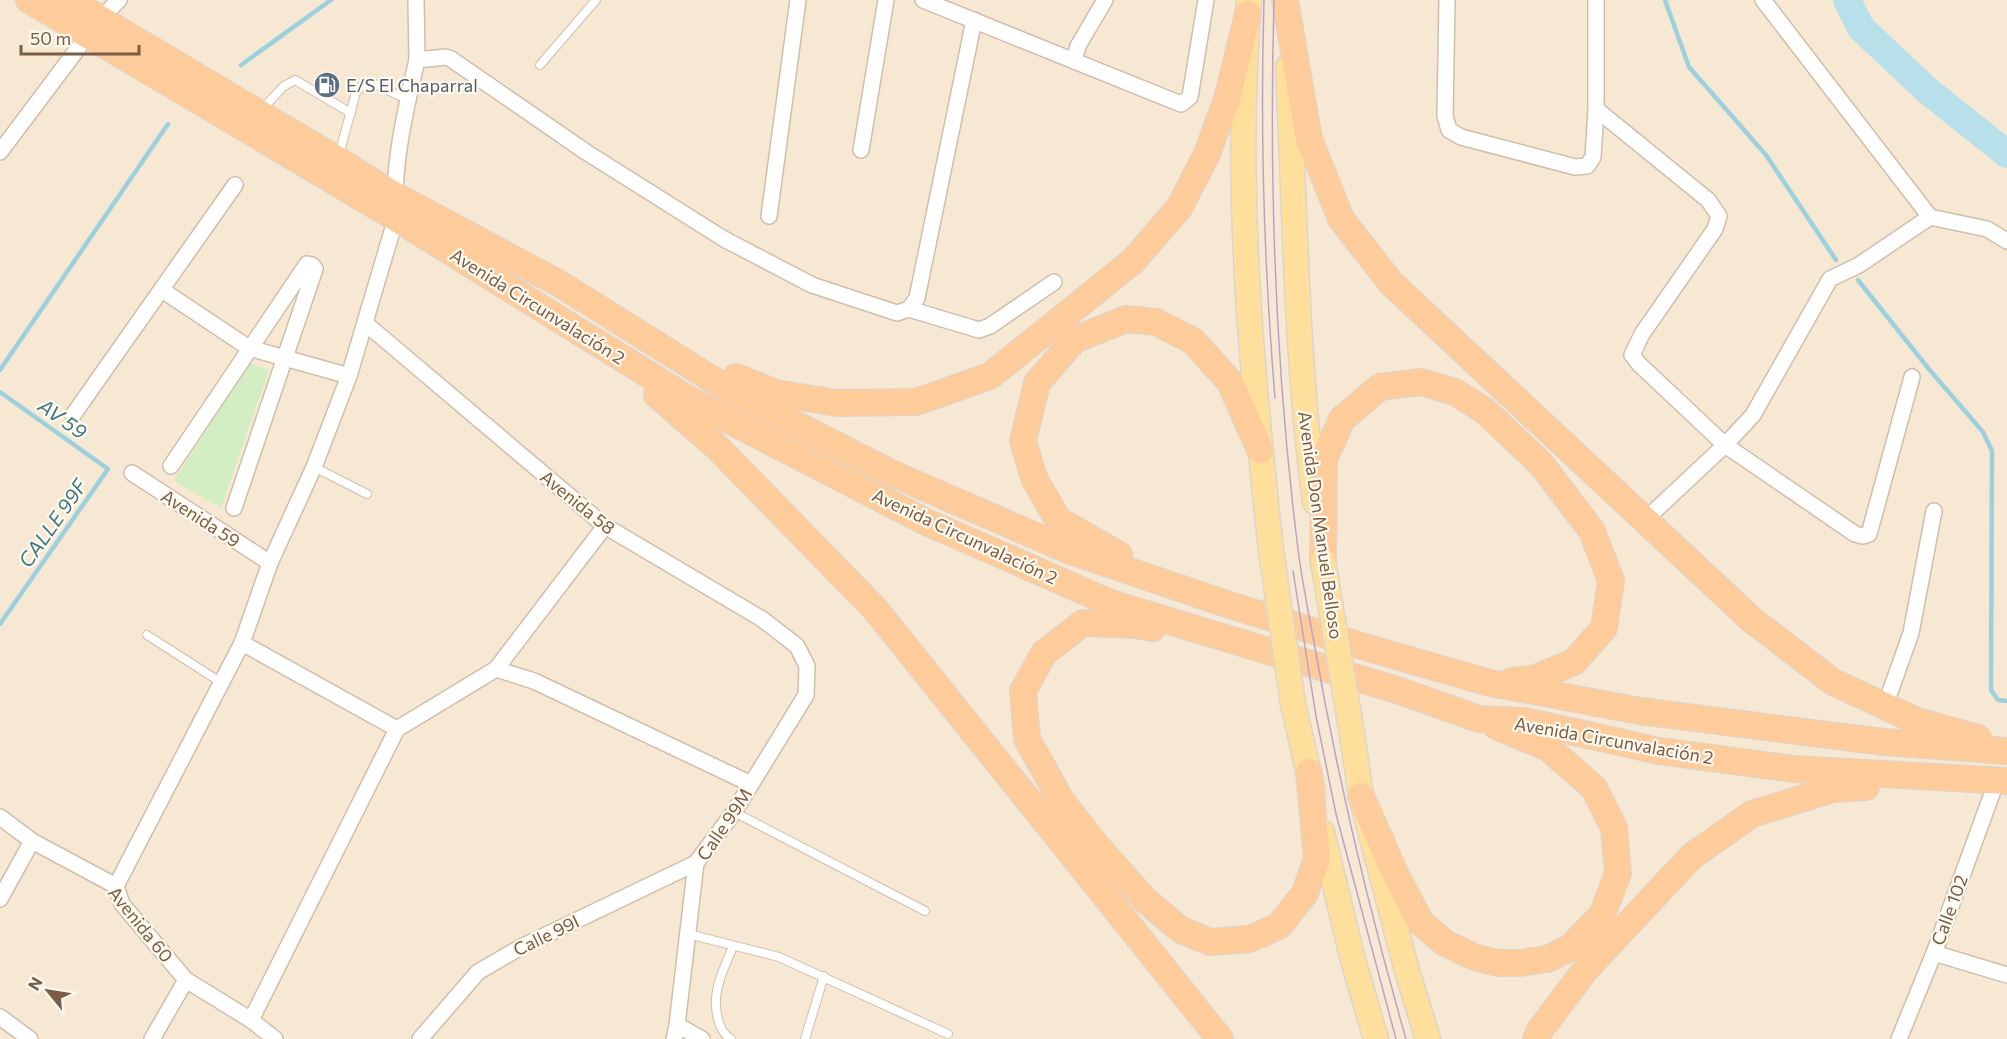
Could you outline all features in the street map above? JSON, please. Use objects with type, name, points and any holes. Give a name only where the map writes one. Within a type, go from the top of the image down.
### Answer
[{"type":"highway","name":"Avenida Circunvalación 2","points":[[29,0],[94,27],[258,113],[338,160],[395,207],[560,284],[734,393],[891,473],[1070,551],[1368,648],[1490,683],[1640,711],[1884,741],[2007,749]]},
{"type":"highway","name":"Avenida Circunvalación 2","points":[[68,0],[94,27],[395,207],[597,343],[688,399],[924,521],[1113,603],[1397,690],[1479,719],[1525,721],[1659,751],[1794,769],[1993,780]]},
{"type":"highway","points":[[1285,0],[1309,138],[1341,219],[1391,283],[1752,620],[1833,682],[1917,721],[2007,749]]},
{"type":"highway","points":[[660,346],[776,393],[837,403],[916,402],[990,376],[1133,261],[1179,208],[1207,154],[1227,99],[1249,7]]},
{"type":"highway","points":[[1168,584],[1058,520],[1034,478],[1023,441],[1037,383],[1074,340],[1126,319],[1156,322],[1193,341],[1230,382],[1260,450]]},
{"type":"highway","points":[[597,343],[718,448],[875,609],[1220,1039]]},
{"type":"highway","points":[[1323,561],[1324,459],[1342,419],[1380,387],[1421,382],[1455,392],[1485,411],[1541,464],[1592,531],[1611,580],[1604,628],[1574,662],[1536,678],[1490,683]]},
{"type":"highway","points":[[1265,650],[1135,625],[1083,623],[1044,653],[1023,691],[1027,739],[1061,800],[1096,845],[1145,900],[1181,930],[1210,942],[1250,939],[1279,926],[1305,893],[1317,859],[1309,772]]},
{"type":"highway","points":[[1361,796],[1395,873],[1421,923],[1445,944],[1474,957],[1498,963],[1547,959],[1570,948],[1602,915],[1618,873],[1614,828],[1594,788],[1548,748],[1479,719]]},
{"type":"highway","points":[[1536,1039],[1540,1030],[1586,969],[1692,856],[1752,814],[1833,789],[1993,780]]},
{"type":"main road","name":"Avenida Don Manuel Belloso","points":[[1285,0],[1295,273],[1304,404],[1323,561],[1361,796],[1407,971],[1428,1039]]},
{"type":"main road","points":[[1249,7],[1243,117],[1246,281],[1271,550],[1293,704],[1353,960],[1376,1039]]},
{"type":"street","points":[[0,152],[94,27],[119,0]]},
{"type":"street","points":[[116,886],[242,643],[270,563],[314,467],[349,376],[395,207],[408,100],[417,60],[416,0]]},
{"type":"street","points":[[769,216],[798,0]]},
{"type":"street","points":[[861,150],[886,0]]},
{"type":"street","points":[[923,0],[1181,104],[1190,97],[1206,0]]},
{"type":"street","points":[[1074,61],[1078,46],[1106,0]]},
{"type":"street","points":[[1447,0],[1445,116],[1449,130],[1461,137],[1575,167],[1587,166],[1593,157],[1596,109],[1596,0]]},
{"type":"street","points":[[1763,0],[1930,217],[1988,229],[2007,241]]},
{"type":"street","points":[[909,309],[917,298],[974,20]]},
{"type":"street","points":[[417,60],[451,58],[586,152],[724,239],[812,285],[897,313],[909,309],[979,330],[990,326],[1054,282]]},
{"type":"street","points":[[1596,109],[1708,200],[1719,216],[1715,229],[1642,334],[1632,355],[1725,445],[1854,534],[1863,536],[1869,534],[1912,377]]},
{"type":"street","points":[[73,415],[236,185]]},
{"type":"street","points":[[1645,520],[1725,445],[1752,415],[1830,279],[1859,265],[1930,217]]},
{"type":"street","points":[[171,466],[307,264],[312,265],[315,269],[234,508]]},
{"type":"street","points":[[162,290],[249,348],[349,376]]},
{"type":"street","name":"Avenida 58","points":[[365,323],[605,526],[762,619],[797,646],[807,666],[806,695]]},
{"type":"street","name":"Avenida 59","points":[[132,473],[270,563]]},
{"type":"street","points":[[1885,706],[1911,633],[1934,511]]},
{"type":"street","points":[[251,1020],[397,729],[496,669],[605,526]]},
{"type":"street","points":[[242,643],[397,729]]},
{"type":"street","points":[[496,669],[534,681],[751,784]]},
{"type":"street","name":"Calle 99M","points":[[675,1032],[696,863],[734,812],[806,695]]},
{"type":"street","name":"Calle 102","points":[[1899,1039],[1934,953],[1993,780]]},
{"type":"street","name":"Avenida 60","points":[[0,817],[32,841],[116,886],[122,904],[186,980],[251,1020],[275,1039]]},
{"type":"street","points":[[0,899],[32,841]]},
{"type":"street","name":"Calle 99I","points":[[420,1039],[478,972],[521,947],[696,863]]},
{"type":"street","points":[[1934,953],[2007,975]]},
{"type":"street","points":[[152,1039],[186,980]]},
{"type":"street","points":[[0,1017],[30,1039]]},
{"type":"street","points":[[675,1032],[702,1039]]},
{"type":"lane","points":[[540,65],[596,0]]},
{"type":"lane","points":[[258,113],[284,86],[295,81],[351,113]]},
{"type":"lane","points":[[338,160],[356,92],[364,84],[375,84],[408,100]]},
{"type":"lane","points":[[314,467],[367,494]]},
{"type":"lane","points":[[147,635],[222,683]]},
{"type":"lane","points":[[734,812],[926,911]]},
{"type":"lane","points":[[688,934],[779,957],[948,1034]]},
{"type":"lane","points":[[731,1039],[718,1023],[716,992],[733,946]]},
{"type":"lane","points":[[805,1039],[824,976]]},
{"type":"shaded area","points":[[0,0],[2007,0],[2007,1039],[0,1039]]},
{"type":"green space","points":[[249,363],[269,370],[221,508],[174,481]]},
{"type":"waterway","points":[[241,65],[331,0]]},
{"type":"waterway","points":[[1665,0],[1689,67],[1766,155],[1836,260]]},
{"type":"waterway","points":[[1847,0],[1861,28],[1928,91],[2007,154]]},
{"type":"waterway","points":[[0,370],[168,124]]},
{"type":"waterway","points":[[1858,280],[1928,368],[1983,432],[1992,451],[1991,690],[1998,700],[2007,701]]},
{"type":"waterway","name":"CALLE 99F","points":[[0,392],[108,469],[0,624]]},
{"type":"tram line","points":[[1264,0],[1262,100],[1264,199],[1275,398]]},
{"type":"tram line","points":[[1274,0],[1273,206],[1279,344],[1298,549],[1344,796],[1379,942],[1406,1039]]},
{"type":"tram line","points":[[1293,571],[1316,716],[1336,814],[1396,1039]]},
{"type":"place","name":"E/S El Chaparral","points":[[327,85]]},
{"type":"water label","name":"AV 59","points":[[63,418]]}]
